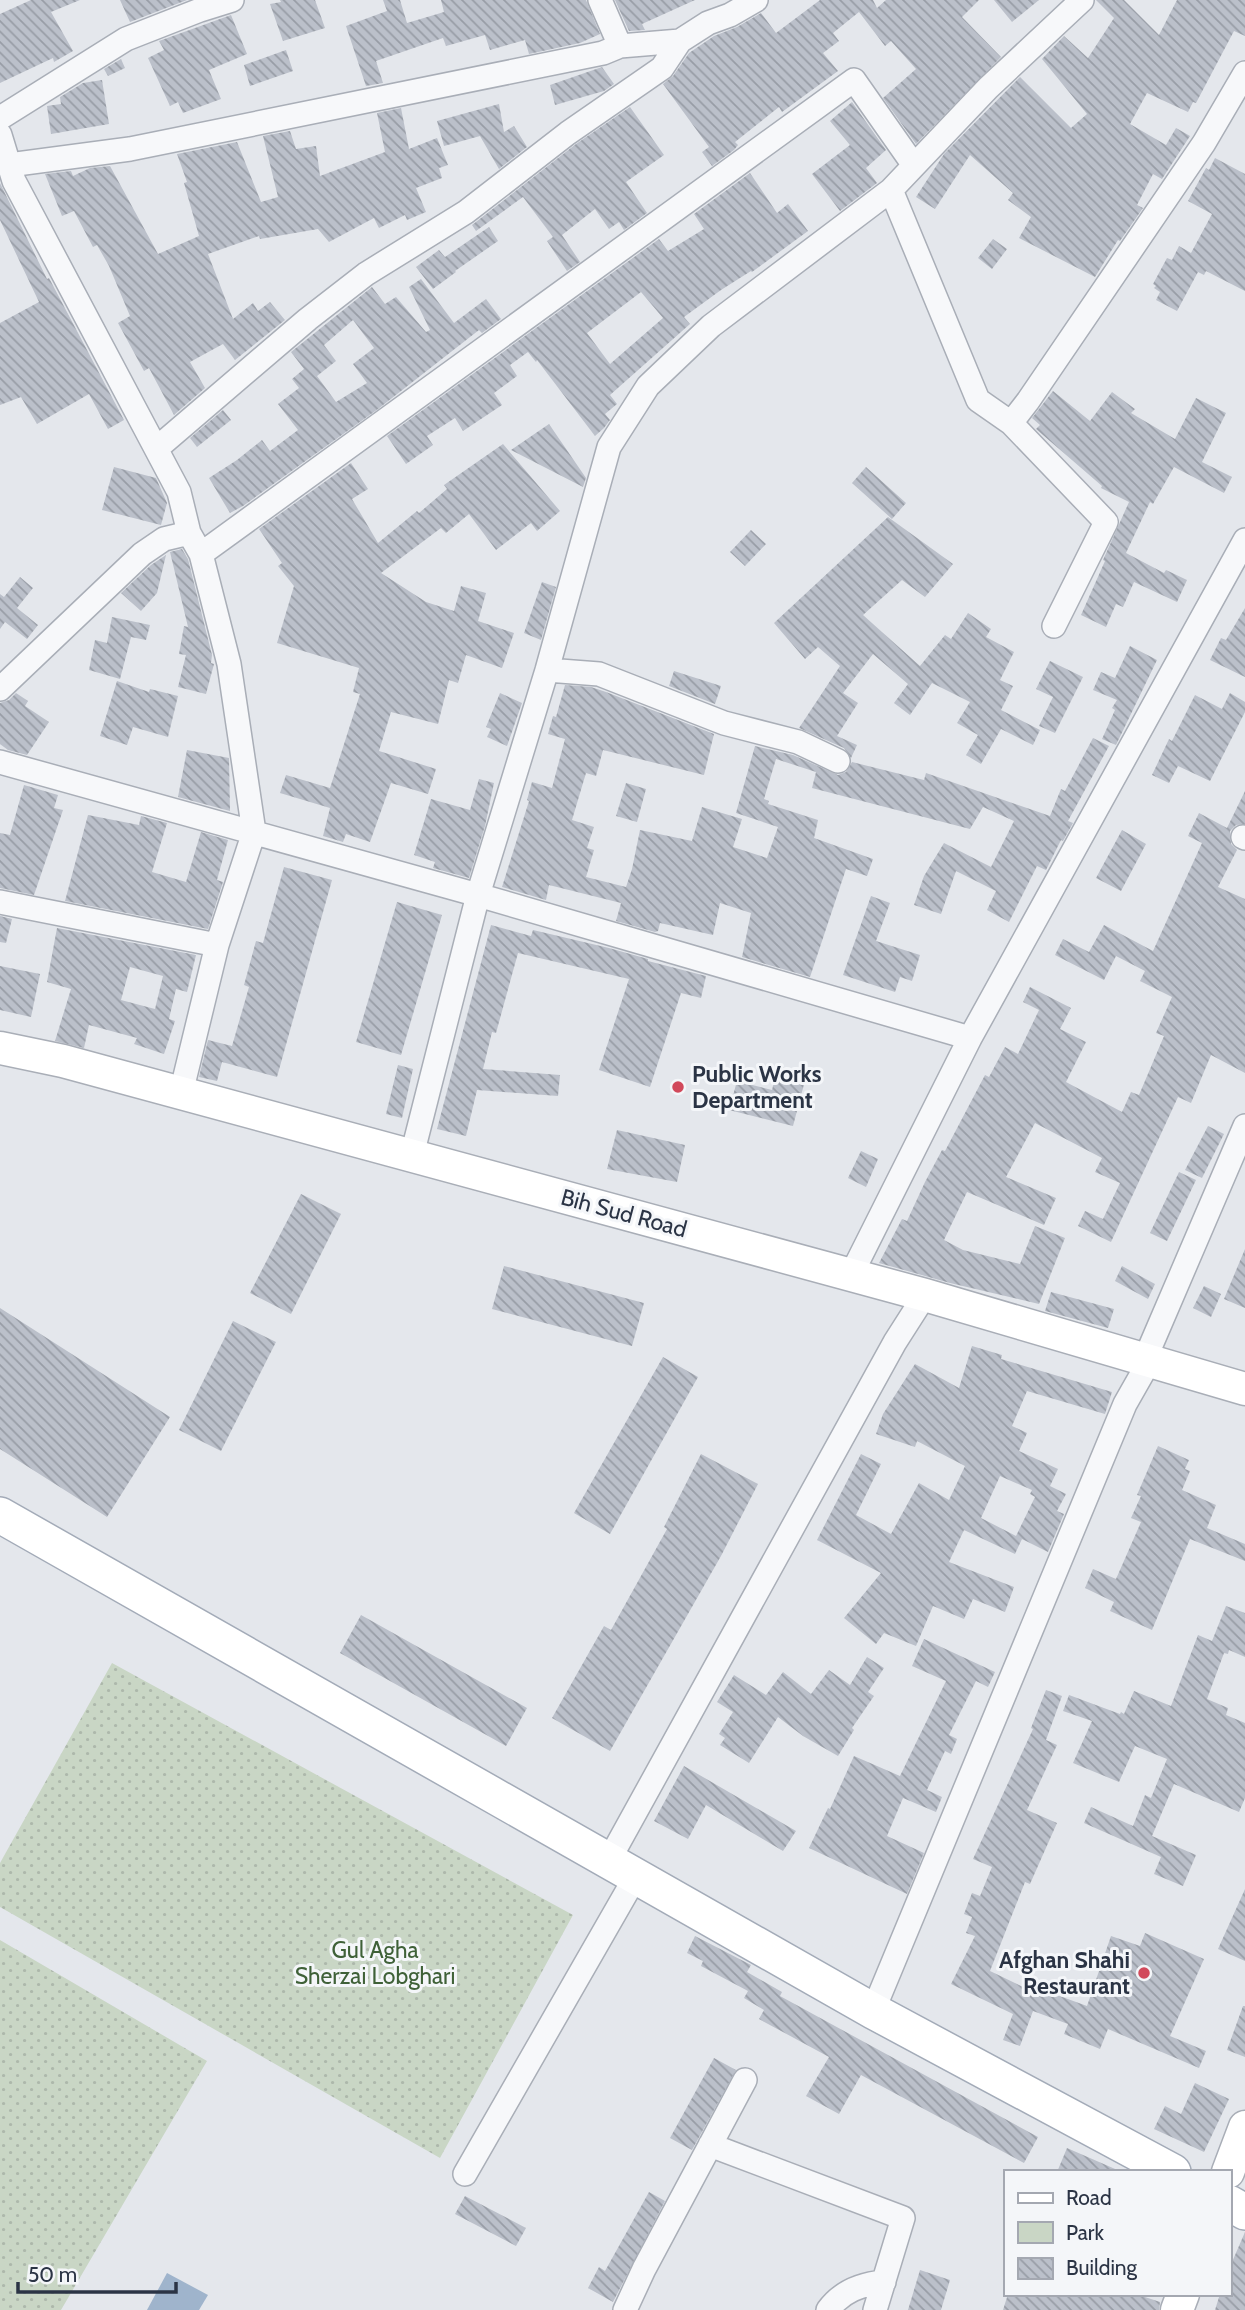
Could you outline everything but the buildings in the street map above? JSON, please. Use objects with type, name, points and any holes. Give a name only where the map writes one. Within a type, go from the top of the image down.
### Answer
[{"type":"main road","name":"Bih Sud Road","points":[[0,1048],[63,1061],[925,1295],[1245,1389]]},
{"type":"main road","points":[[0,1515],[873,2011],[1169,2170]]},
{"type":"main road","points":[[1229,2170],[1245,2127]]},
{"type":"street","points":[[0,118],[126,39],[232,0]]},
{"type":"street","points":[[600,0],[620,46]]},
{"type":"street","points":[[708,23],[710,0]]},
{"type":"street","points":[[156,449],[308,319],[366,274],[466,212],[568,133],[662,68],[680,41],[708,23],[730,15],[756,0]]},
{"type":"street","points":[[412,1155],[478,895],[547,670],[609,447],[648,386],[710,327],[891,190],[988,88],[1082,0]]},
{"type":"street","points":[[7,176],[437,85],[603,53],[620,46],[680,41]]},
{"type":"street","points":[[1011,423],[1204,143],[1245,73]]},
{"type":"street","points":[[201,554],[854,80],[913,164]]},
{"type":"street","points":[[0,135],[7,176],[179,492],[189,533],[201,554],[229,664],[254,832],[217,945],[181,1093]]},
{"type":"street","points":[[891,190],[978,400],[1011,423],[1107,522],[1054,626]]},
{"type":"street","points":[[0,689],[142,554],[164,539],[189,533]]},
{"type":"street","points":[[851,1275],[970,1038],[1245,540]]},
{"type":"street","points":[[547,670],[599,674],[724,723],[798,742],[838,761]]},
{"type":"street","points":[[0,762],[478,895],[970,1038]]},
{"type":"street","points":[[0,902],[217,945]]},
{"type":"street","points":[[873,2011],[1125,1404],[1150,1360],[1150,1345],[1243,1136]]},
{"type":"street","points":[[465,2174],[895,1342],[925,1295]]},
{"type":"street","points":[[625,2310],[644,2269],[745,2080]]},
{"type":"street","points":[[710,2146],[903,2218],[876,2310]]},
{"type":"street","points":[[828,2310],[844,2293],[869,2283],[884,2282]]},
{"type":"green space","name":"Gul Agha Sherzai Lobghari","points":[[112,1663],[573,1915],[440,2158],[0,1907],[0,1863]]},
{"type":"green space","points":[[0,1940],[207,2061],[61,2310],[0,2310]]},
{"type":"water","points":[[167,2273],[208,2295],[199,2310],[147,2310]]},
{"type":"place","name":"Public Works Department","points":[[678,1087]]},
{"type":"place","name":"Afghan Shahi Restaurant","points":[[1144,1973]]}]
